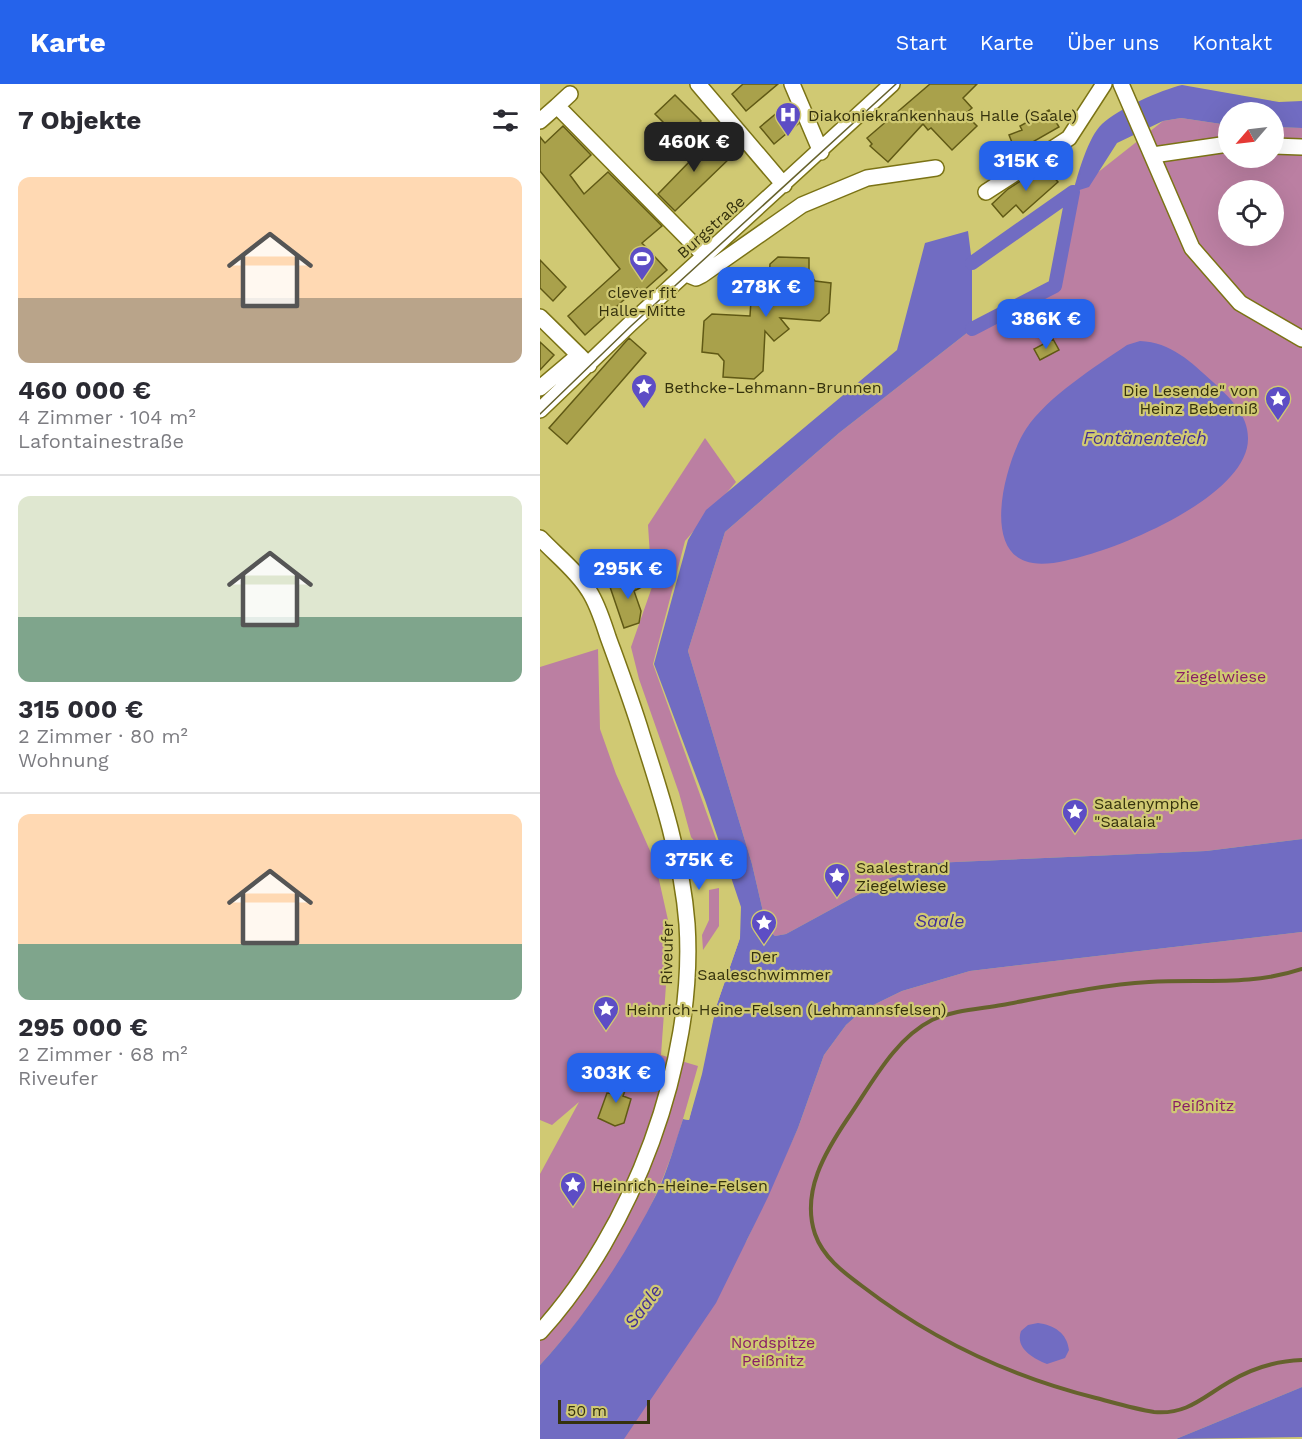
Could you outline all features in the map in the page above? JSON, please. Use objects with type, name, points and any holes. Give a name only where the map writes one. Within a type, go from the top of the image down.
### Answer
[{"type":"street","points":[[698,84],[784,185]]},
{"type":"street","points":[[792,84],[820,152]]},
{"type":"street","name":"Burgstraße","points":[[540,410],[584,360],[686,274],[892,84]]},
{"type":"street","points":[[986,192],[1069,138],[1104,84]]},
{"type":"street","points":[[1121,84],[1192,248],[1240,303],[1302,339]]},
{"type":"street","points":[[540,121],[570,94]]},
{"type":"street","points":[[557,106],[705,256]]},
{"type":"street","points":[[1153,155],[1218,145]]},
{"type":"street","points":[[1284,146],[1302,147]]},
{"type":"street","name":"Burgstraße","points":[[686,274],[696,278],[702,275],[802,204],[867,178],[936,168]]},
{"type":"street","points":[[540,316],[584,360],[540,388]]},
{"type":"street","name":"Riveufer","points":[[540,538],[590,592],[626,684],[672,836],[684,896],[687,950],[679,1040],[669,1085],[632,1192],[615,1227],[571,1295],[540,1332]]},
{"type":"green space","name":"Ziegelwiese","points":[[1181,118],[1218,124],[1218,168],[1284,168],[1284,127],[1302,128],[1302,839],[1206,851],[933,863],[887,879],[786,934],[775,936],[767,929],[752,864],[688,651],[725,532],[839,433],[972,329],[1055,286],[1073,192],[1163,121]]},
{"type":"green space","points":[[705,438],[736,482],[685,541],[653,664],[725,864],[718,869],[691,837],[679,793],[639,679],[631,647],[652,587],[648,525]]},
{"type":"green space","points":[[598,649],[600,729],[616,774],[655,862],[670,929],[661,1055],[698,1066],[669,1161],[657,1192],[634,1238],[606,1283],[540,1365],[540,1174],[579,1102],[552,1125],[540,1120],[540,667]]},
{"type":"green space","points":[[719,888],[719,926],[703,950],[702,935],[709,920],[709,890]]},
{"type":"green space","points":[[1302,932],[1302,1387],[1176,1439],[607,1439],[747,1240],[798,1128],[824,1055],[846,1025],[863,1010],[902,991],[970,971]]},
{"type":"water","points":[[1182,85],[1279,102],[1218,102],[1218,124],[1181,118],[1163,121],[1117,143],[1089,187],[1073,192],[1088,146],[1102,124],[1118,112],[1163,91]]},
{"type":"water","points":[[1302,101],[1302,128],[1284,127],[1284,102],[1279,102]]},
{"type":"water","name":"Saale","points":[[968,231],[972,263],[972,329],[839,433],[725,532],[688,651],[752,864],[767,929],[775,936],[786,934],[887,879],[933,863],[1206,851],[1302,839],[1302,932],[970,971],[902,991],[863,1010],[846,1025],[824,1055],[798,1128],[768,1197],[716,1303],[624,1439],[540,1439],[540,1365],[590,1305],[632,1239],[657,1193],[683,1119],[689,1120],[716,1007],[740,938],[741,907],[705,800],[654,664],[688,540],[706,510],[897,350],[925,243]]},
{"type":"water","name":"Fontänenteich","points":[[1140,341],[1161,345],[1180,354],[1231,400],[1245,421],[1247,429],[1248,438],[1243,458],[1229,478],[1209,496],[1158,527],[1107,549],[1072,559],[1040,564],[1025,561],[1012,552],[1004,537],[1001,519],[1006,478],[1019,442],[1035,417],[1059,394],[1127,345]]},
{"type":"water","points":[[1038,1323],[1054,1328],[1063,1335],[1069,1350],[1065,1358],[1047,1364],[1026,1352],[1020,1342],[1021,1331],[1028,1325]]},
{"type":"water","points":[[1302,1387],[1302,1437],[1176,1439]]},
{"type":"pier","points":[[737,930],[740,930],[740,938],[716,1007],[702,1074],[689,1120],[683,1119],[687,1116],[713,1007],[731,960]]},
{"type":"building","points":[[743,84],[778,84],[746,111],[732,94]]},
{"type":"building","points":[[930,84],[977,84],[963,98],[972,108],[965,114],[977,126],[952,150],[931,128],[928,130],[923,124],[888,162],[870,146],[872,144],[867,138]]},
{"type":"building","points":[[675,95],[701,121],[681,140],[655,114]]},
{"type":"building","points":[[784,107],[798,124],[774,144],[760,127]]},
{"type":"building","points":[[1049,110],[1059,127],[1029,144],[1031,149],[1017,155],[1009,135],[1022,130],[1020,126]]},
{"type":"building","points":[[563,126],[591,155],[570,175],[584,194],[608,172],[662,226],[642,243],[667,270],[641,293],[637,288],[585,335],[568,316],[620,269],[540,171],[540,137],[545,143]]},
{"type":"building","points":[[713,138],[731,157],[675,211],[658,194],[691,160],[683,152],[694,141],[701,149]]},
{"type":"building","points":[[1044,166],[1058,182],[1023,213],[1016,205],[1003,217],[992,204],[1008,189]]},
{"type":"building","points":[[778,257],[809,258],[809,273],[815,281],[831,283],[829,313],[820,321],[780,318],[789,329],[774,341],[765,331],[763,371],[754,379],[723,377],[724,361],[718,354],[702,352],[704,321],[712,314],[750,316],[751,300],[762,301],[768,296],[770,264]]},
{"type":"building","points":[[540,260],[566,287],[553,301],[540,288]]},
{"type":"building","points":[[629,338],[646,353],[567,444],[549,428]]},
{"type":"building","points":[[1053,339],[1059,350],[1040,360],[1034,349]]},
{"type":"building","points":[[540,342],[554,355],[540,370]]},
{"type":"building","points":[[637,575],[642,577],[644,582],[642,587],[634,591],[641,611],[639,623],[624,628],[609,584]]},
{"type":"building","points":[[619,1075],[630,1078],[623,1096],[631,1099],[624,1123],[615,1126],[598,1118],[607,1093],[613,1094]]},
{"type":"waterway","points":[[972,263],[1073,192]]},
{"type":"waterway","points":[[972,329],[1055,286],[1073,192]]},
{"type":"tram line","points":[[540,414],[631,326],[896,84]]},
{"type":"railway","points":[[1302,969],[1245,980],[1149,982],[1075,991],[958,1012],[932,1020],[918,1028],[884,1064],[839,1131],[818,1173],[811,1203],[811,1218],[815,1234],[823,1250],[862,1286],[916,1323],[973,1354],[1065,1389],[1154,1412],[1176,1411],[1194,1404],[1255,1369],[1302,1360]]},
{"type":"place","name":"Diakoniekrankenhaus Halle (Saale)","points":[[788,138]]},
{"type":"place","name":"clever fit Halle-Mitte","points":[[642,282]]},
{"type":"place","name":"Bethcke-Lehmann-Brunnen","points":[[644,410]]},
{"type":"place","name":"Die Lesende\" von Heinz Beberniß","points":[[1278,422]]},
{"type":"place","name":"Saalenymphe \"Saalaia\"","points":[[1075,835]]},
{"type":"place","name":"Saalestrand Ziegelwiese","points":[[837,899]]},
{"type":"place","name":"Der Saaleschwimmer","points":[[764,946]]},
{"type":"place","name":"Heinrich-Heine-Felsen (Lehmannsfelsen)","points":[[606,1032]]},
{"type":"place","name":"Heinrich-Heine-Felsen","points":[[573,1208]]},
{"type":"park label","name":"Peißnitz","points":[[1203,1105]]},
{"type":"park label","name":"Nordspitze Peißnitz","points":[[773,1351]]}]
